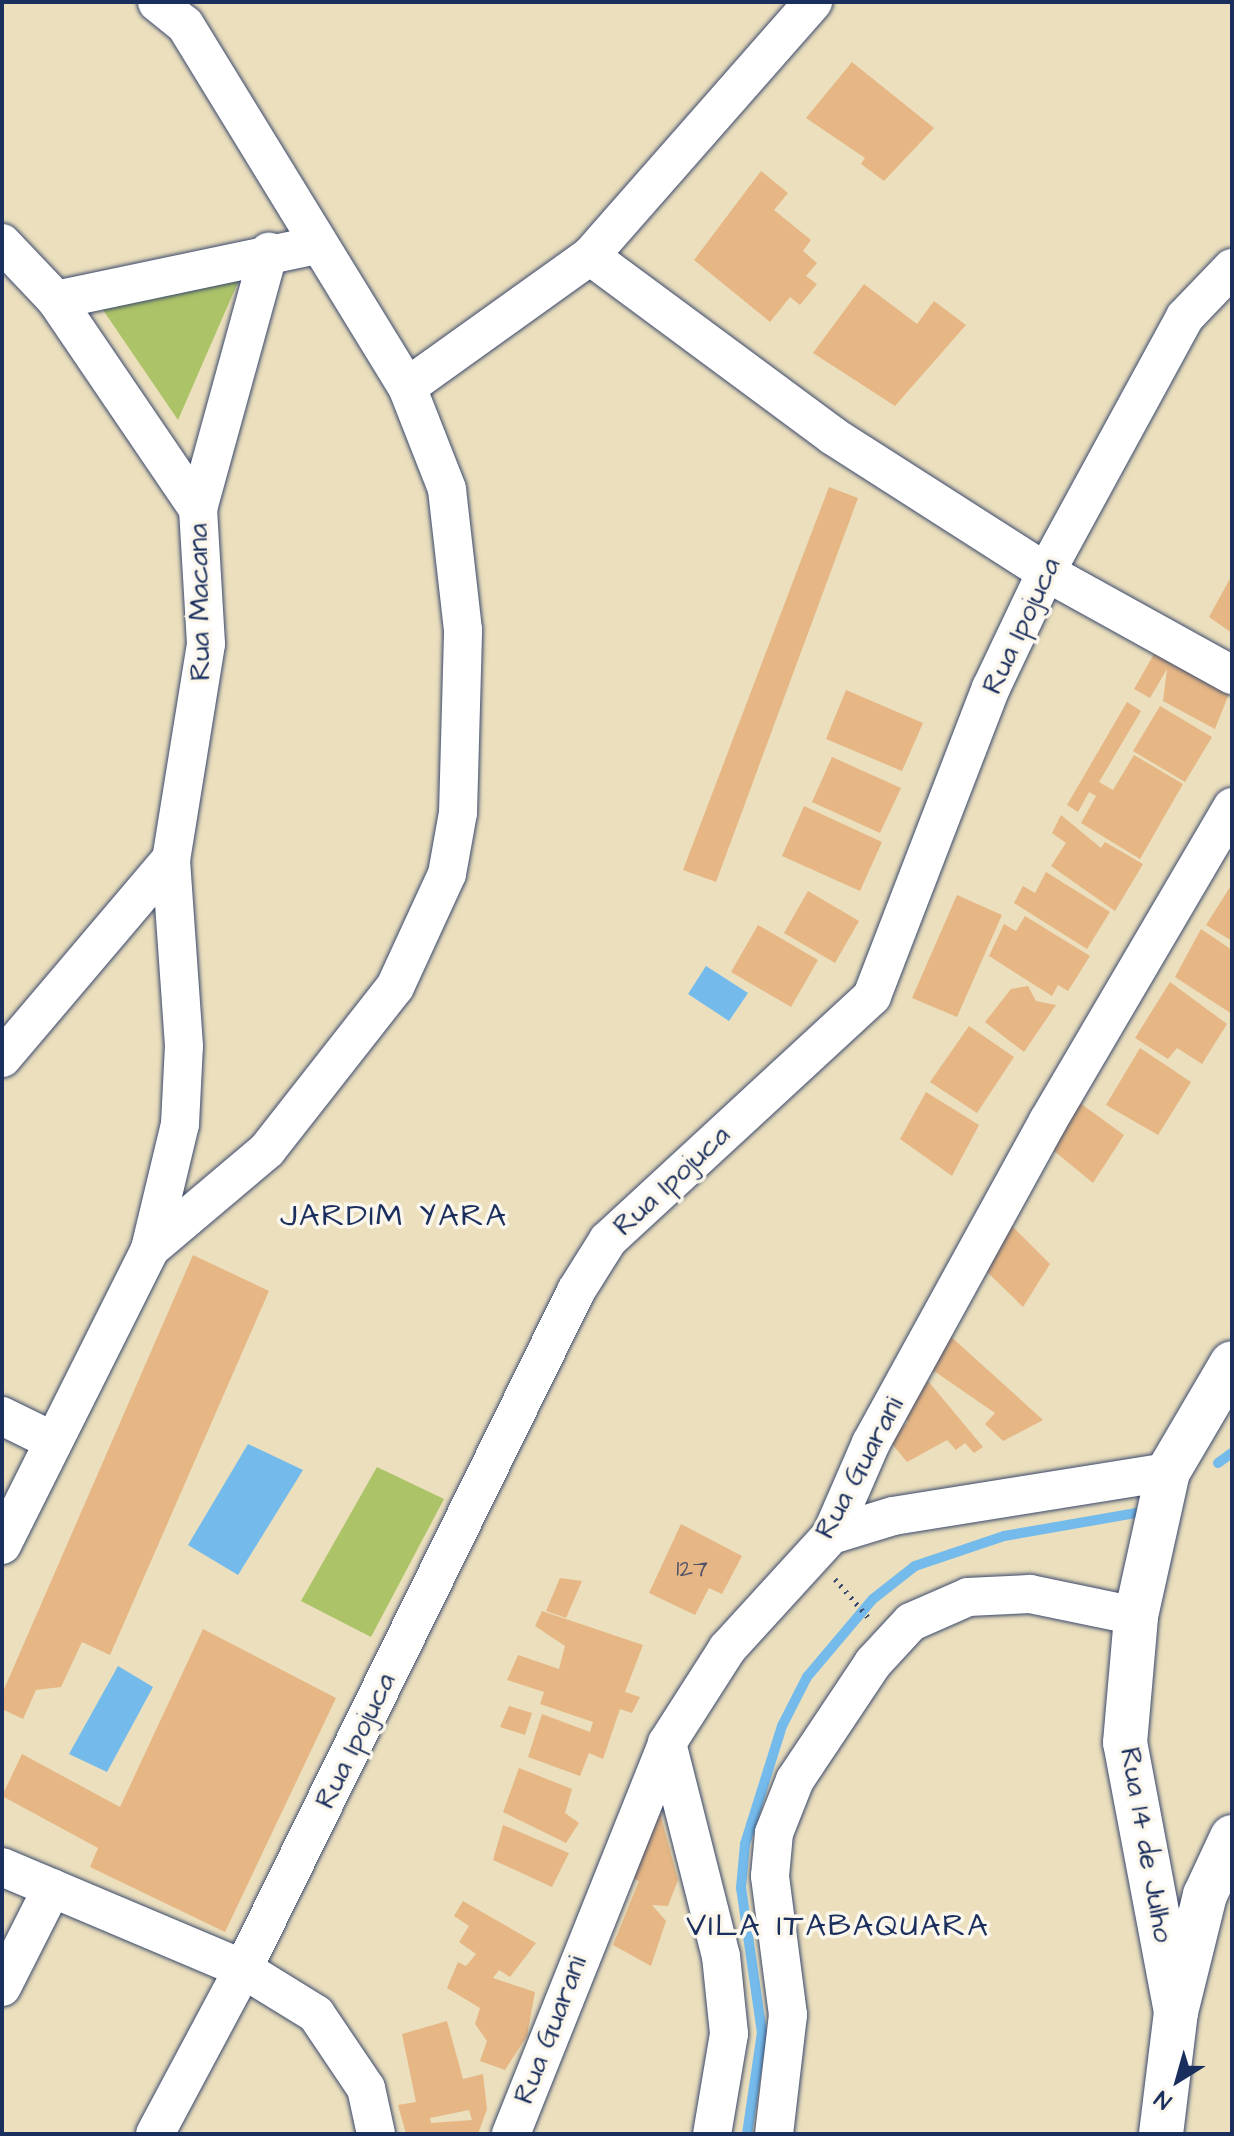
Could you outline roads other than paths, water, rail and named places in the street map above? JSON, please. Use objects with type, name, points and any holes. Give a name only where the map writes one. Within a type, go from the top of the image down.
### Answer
[{"type":"street","points":[[2,1545],[150,1249],[267,1150],[395,987],[447,874],[461,749],[455,519],[407,387],[316,245],[185,25],[157,2]]},
{"type":"street","points":[[407,387],[590,256],[813,2]]},
{"type":"street","name":"Rua Macana","points":[[2,243],[56,300],[198,509],[206,644],[171,859],[182,1093],[150,1249]]},
{"type":"street","points":[[56,300],[269,252],[316,245]]},
{"type":"street","points":[[198,509],[269,252]]},
{"type":"street","points":[[590,256],[833,436],[1046,572],[1232,675]]},
{"type":"street","name":"Rua Ipojuca","points":[[155,2134],[243,1969],[576,1291],[608,1240],[856,1013],[885,975],[991,688],[1046,572],[1185,317],[1232,268]]},
{"type":"street","name":"Rua Guarani","points":[[511,2134],[667,1743],[727,1649],[831,1535],[871,1443],[1041,1135],[1232,807]]},
{"type":"street","points":[[2,1058],[171,859]]},
{"type":"street","name":"Rua 14 de Julho","points":[[1176,2012],[1125,1743],[1136,1616],[1168,1472],[1232,1363]]},
{"type":"street","points":[[2,1416],[53,1441]]},
{"type":"street","points":[[831,1535],[893,1516],[1168,1472]]},
{"type":"street","points":[[774,2134],[788,2015],[770,1876],[774,1833],[795,1780],[873,1663],[911,1622],[968,1597],[1030,1594],[1136,1616]]},
{"type":"street","points":[[667,1743],[721,1956],[729,2034],[712,2134]]},
{"type":"street","points":[[1161,2134],[1176,2012],[1205,1895],[1232,1837]]},
{"type":"street","points":[[2,1867],[243,1969],[316,2014],[344,2049],[366,2088],[376,2134]]},
{"type":"street","points":[[2,1987],[52,1888]]},
{"type":"water","points":[[706,966],[748,993],[729,1021],[688,994]]},
{"type":"water","points":[[248,1444],[303,1470],[238,1575],[188,1545]]},
{"type":"water","points":[[118,1666],[153,1687],[107,1772],[69,1754]]},
{"type":"waterway","points":[[1218,1463],[1232,1453]]},
{"type":"waterway","points":[[747,2134],[762,2033],[741,1888],[745,1844],[782,1726],[807,1677],[873,1599],[915,1566],[1004,1536],[1141,1512]]},
{"type":"district","name":"JARDIM YARA","points":[[394,1216]]},
{"type":"district","name":"VILA ITABAQUARA","points":[[838,1926]]}]
